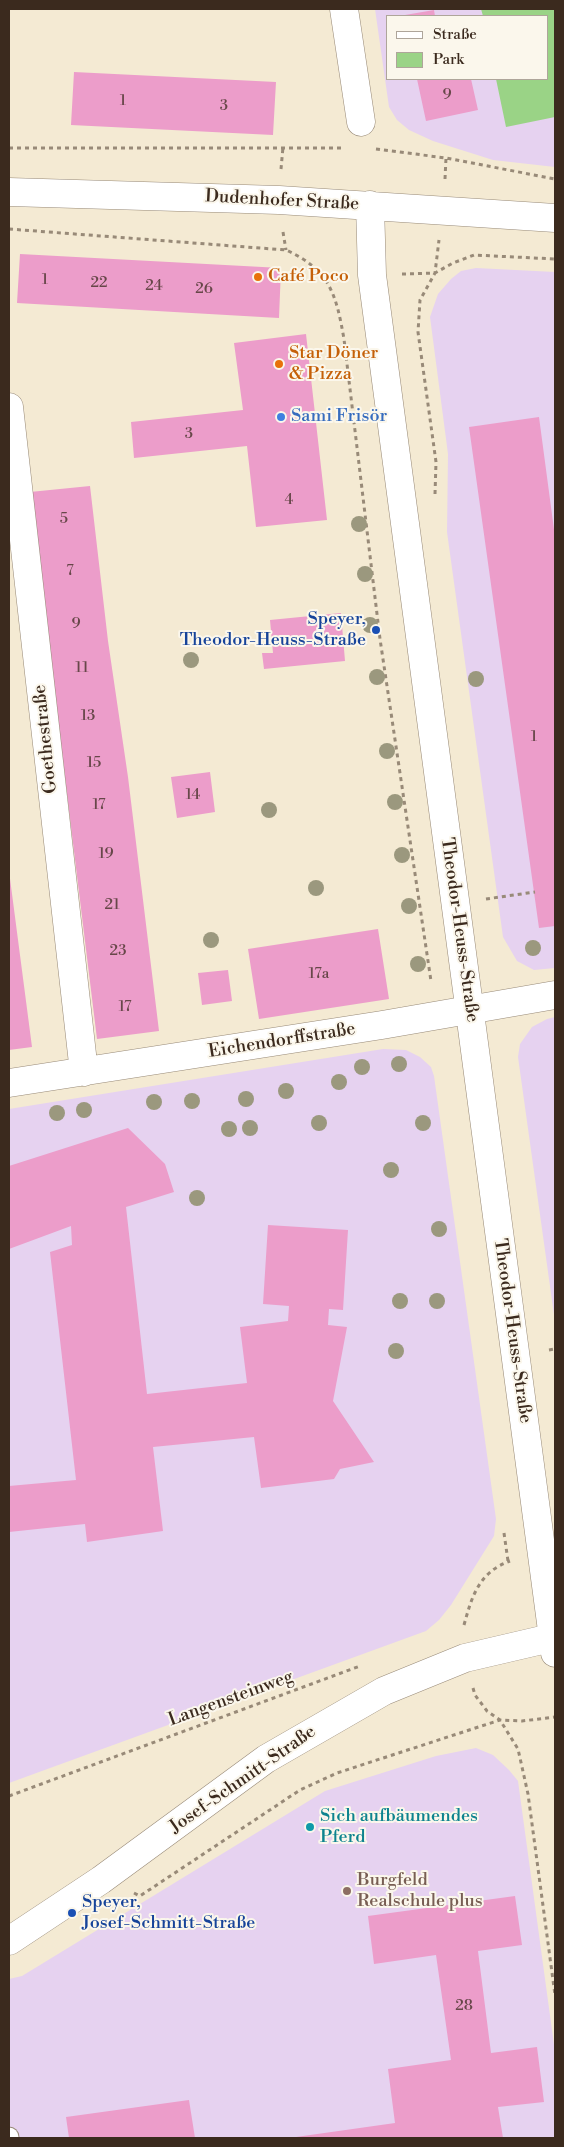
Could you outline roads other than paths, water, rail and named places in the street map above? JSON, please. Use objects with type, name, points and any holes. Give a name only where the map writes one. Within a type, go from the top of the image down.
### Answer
[{"type":"main road","points":[[344,9],[361,122]]},
{"type":"main road","name":"Dudenhofer Straße","points":[[9,192],[279,200],[555,218]]},
{"type":"main road","name":"Theodor-Heuss-Straße","points":[[370,205],[372,275],[555,1643]]},
{"type":"main road","name":"Goethestraße","points":[[9,407],[84,1072]]},
{"type":"main road","name":"Eichendorffstraße","points":[[9,1083],[555,996]]},
{"type":"main road","name":"Josef-Schmitt-Straße","points":[[9,1941],[102,1880],[266,1759],[384,1690],[465,1658],[555,1643]]},
{"type":"place","name":"Café Poco","points":[[258,277]]},
{"type":"place","name":"Star Döner & Pizza","points":[[279,364]]},
{"type":"place","name":"Sami Frisör","points":[[281,417]]},
{"type":"place","name":"Speyer, Theodor-Heuss-Straße","points":[[376,630]]},
{"type":"place","name":"Sich aufbäumendes Pferd","points":[[310,1827]]},
{"type":"place","name":"Burgfeld Realschule plus","points":[[347,1891]]},
{"type":"place","name":"Speyer, Josef-Schmitt-Straße","points":[[72,1913]]}]
